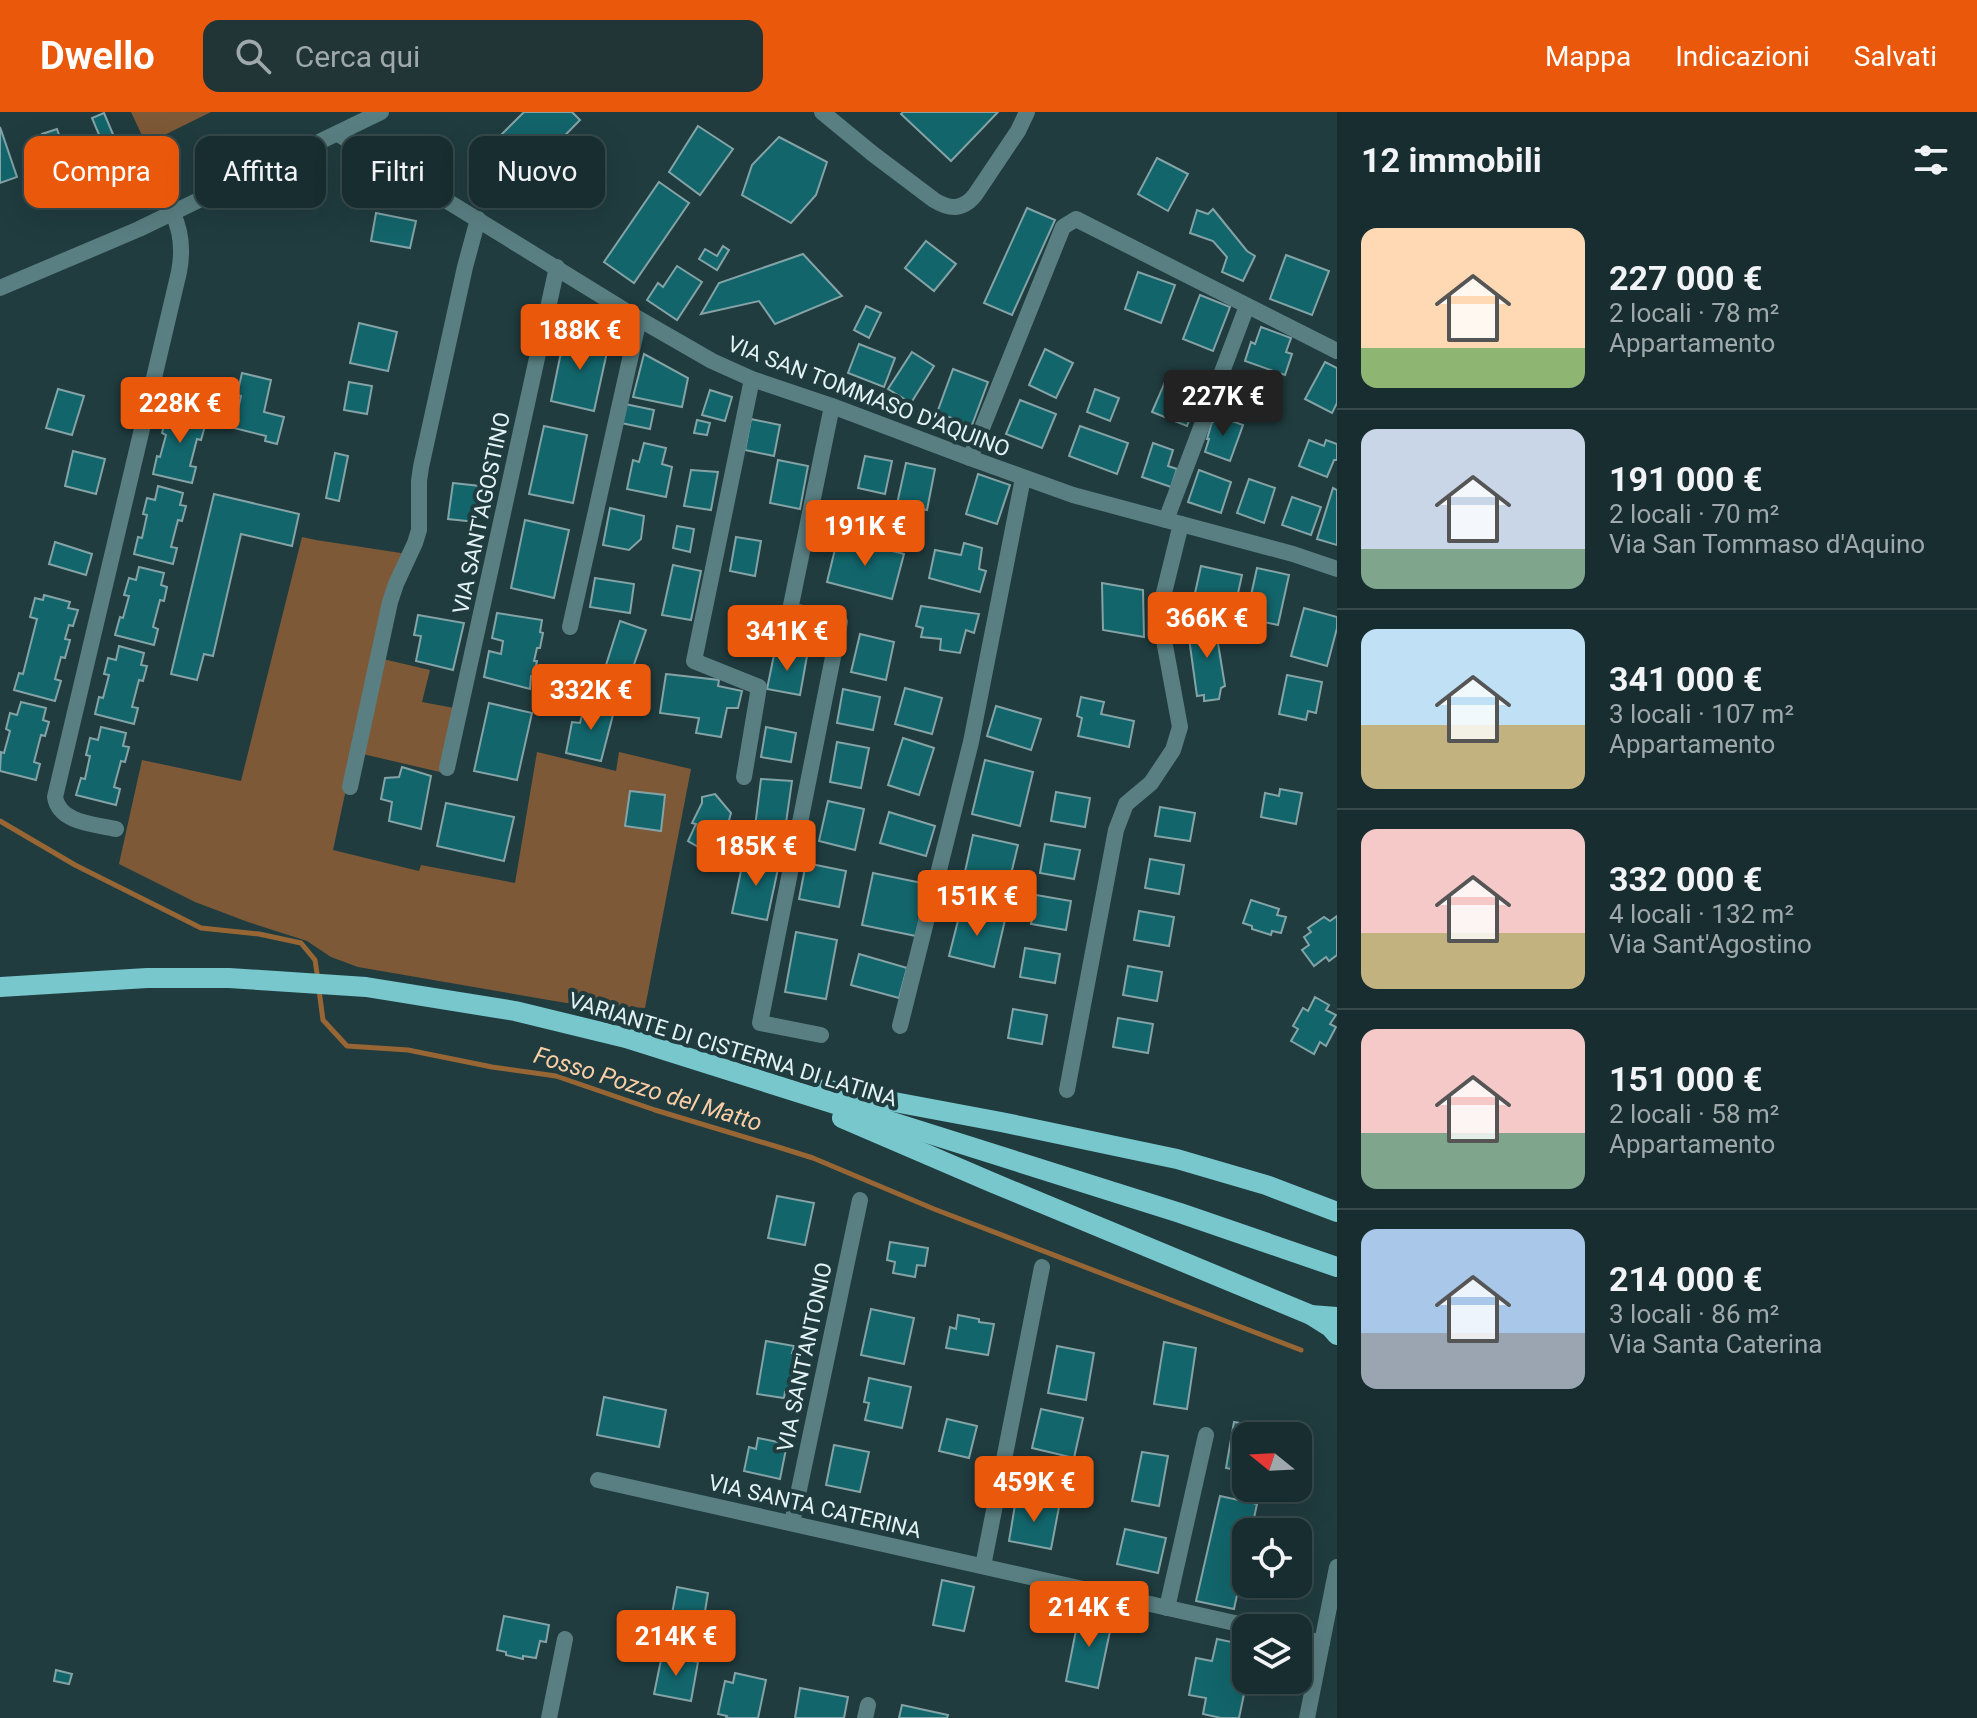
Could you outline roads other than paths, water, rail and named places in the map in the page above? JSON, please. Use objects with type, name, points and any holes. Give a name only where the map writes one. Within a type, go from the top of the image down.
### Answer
[{"type":"main road","name":"VARIANTE DI CISTERNA DI LATINA","points":[[0,987],[166,977],[287,982],[366,987],[515,1011],[626,1038],[1165,1208],[1337,1267]]},
{"type":"main road","points":[[735,1072],[1160,1155],[1255,1181],[1337,1212]]},
{"type":"main road","points":[[735,1072],[1311,1315],[1337,1335]]},
{"type":"main road","points":[[1310,1202],[1337,1204]]},
{"type":"main road","points":[[1311,1315],[1337,1317]]},
{"type":"street","points":[[0,288],[173,214],[381,112]]},
{"type":"street","points":[[822,112],[934,200],[955,208],[967,204],[975,195],[1018,131],[1027,112]]},
{"type":"street","name":"VIA SAN TOMMASO D'AQUINO","points":[[338,134],[639,319],[712,361],[752,379],[1073,495],[1293,554],[1337,569]]},
{"type":"street","points":[[116,829],[69,817],[60,811],[55,797],[179,272],[182,247],[173,214]]},
{"type":"street","points":[[350,787],[390,602],[420,524],[419,481],[423,455],[478,219]]},
{"type":"street","points":[[970,458],[1063,227],[1076,219],[1337,351]]},
{"type":"street","name":"VIA SANT'AGOSTINO","points":[[447,768],[557,267]]},
{"type":"street","points":[[1067,1090],[1116,830],[1126,804],[1151,783],[1173,750],[1180,727],[1159,613],[1173,522],[1247,306]]},
{"type":"street","points":[[570,627],[639,319]]},
{"type":"street","points":[[744,777],[759,687],[694,661],[752,379]]},
{"type":"street","points":[[821,1035],[760,1023],[840,622],[790,610],[832,406]]},
{"type":"street","points":[[900,1026],[971,742],[1023,478]]},
{"type":"street","name":"VIA SANT'ANTONIO","points":[[792,1523],[860,1200]]},
{"type":"street","points":[[983,1566],[1042,1267]]},
{"type":"street","points":[[1167,1608],[1206,1435]]},
{"type":"street","name":"VIA SANTA CATERINA","points":[[598,1480],[1232,1622]]},
{"type":"street","points":[[1307,1718],[1337,1567]]},
{"type":"street","points":[[549,1718],[565,1639]]},
{"type":"street","points":[[1312,1640],[1322,1643]]},
{"type":"waterway","name":"Fosso Pozzo del Matto","points":[[0,821],[75,865],[201,928],[259,934],[301,943],[315,960],[318,980]]},
{"type":"waterway","name":"Fosso Pozzo del Matto","points":[[319,990],[323,1020],[347,1046],[408,1050],[556,1076],[813,1158],[934,1209],[1301,1350]]}]
